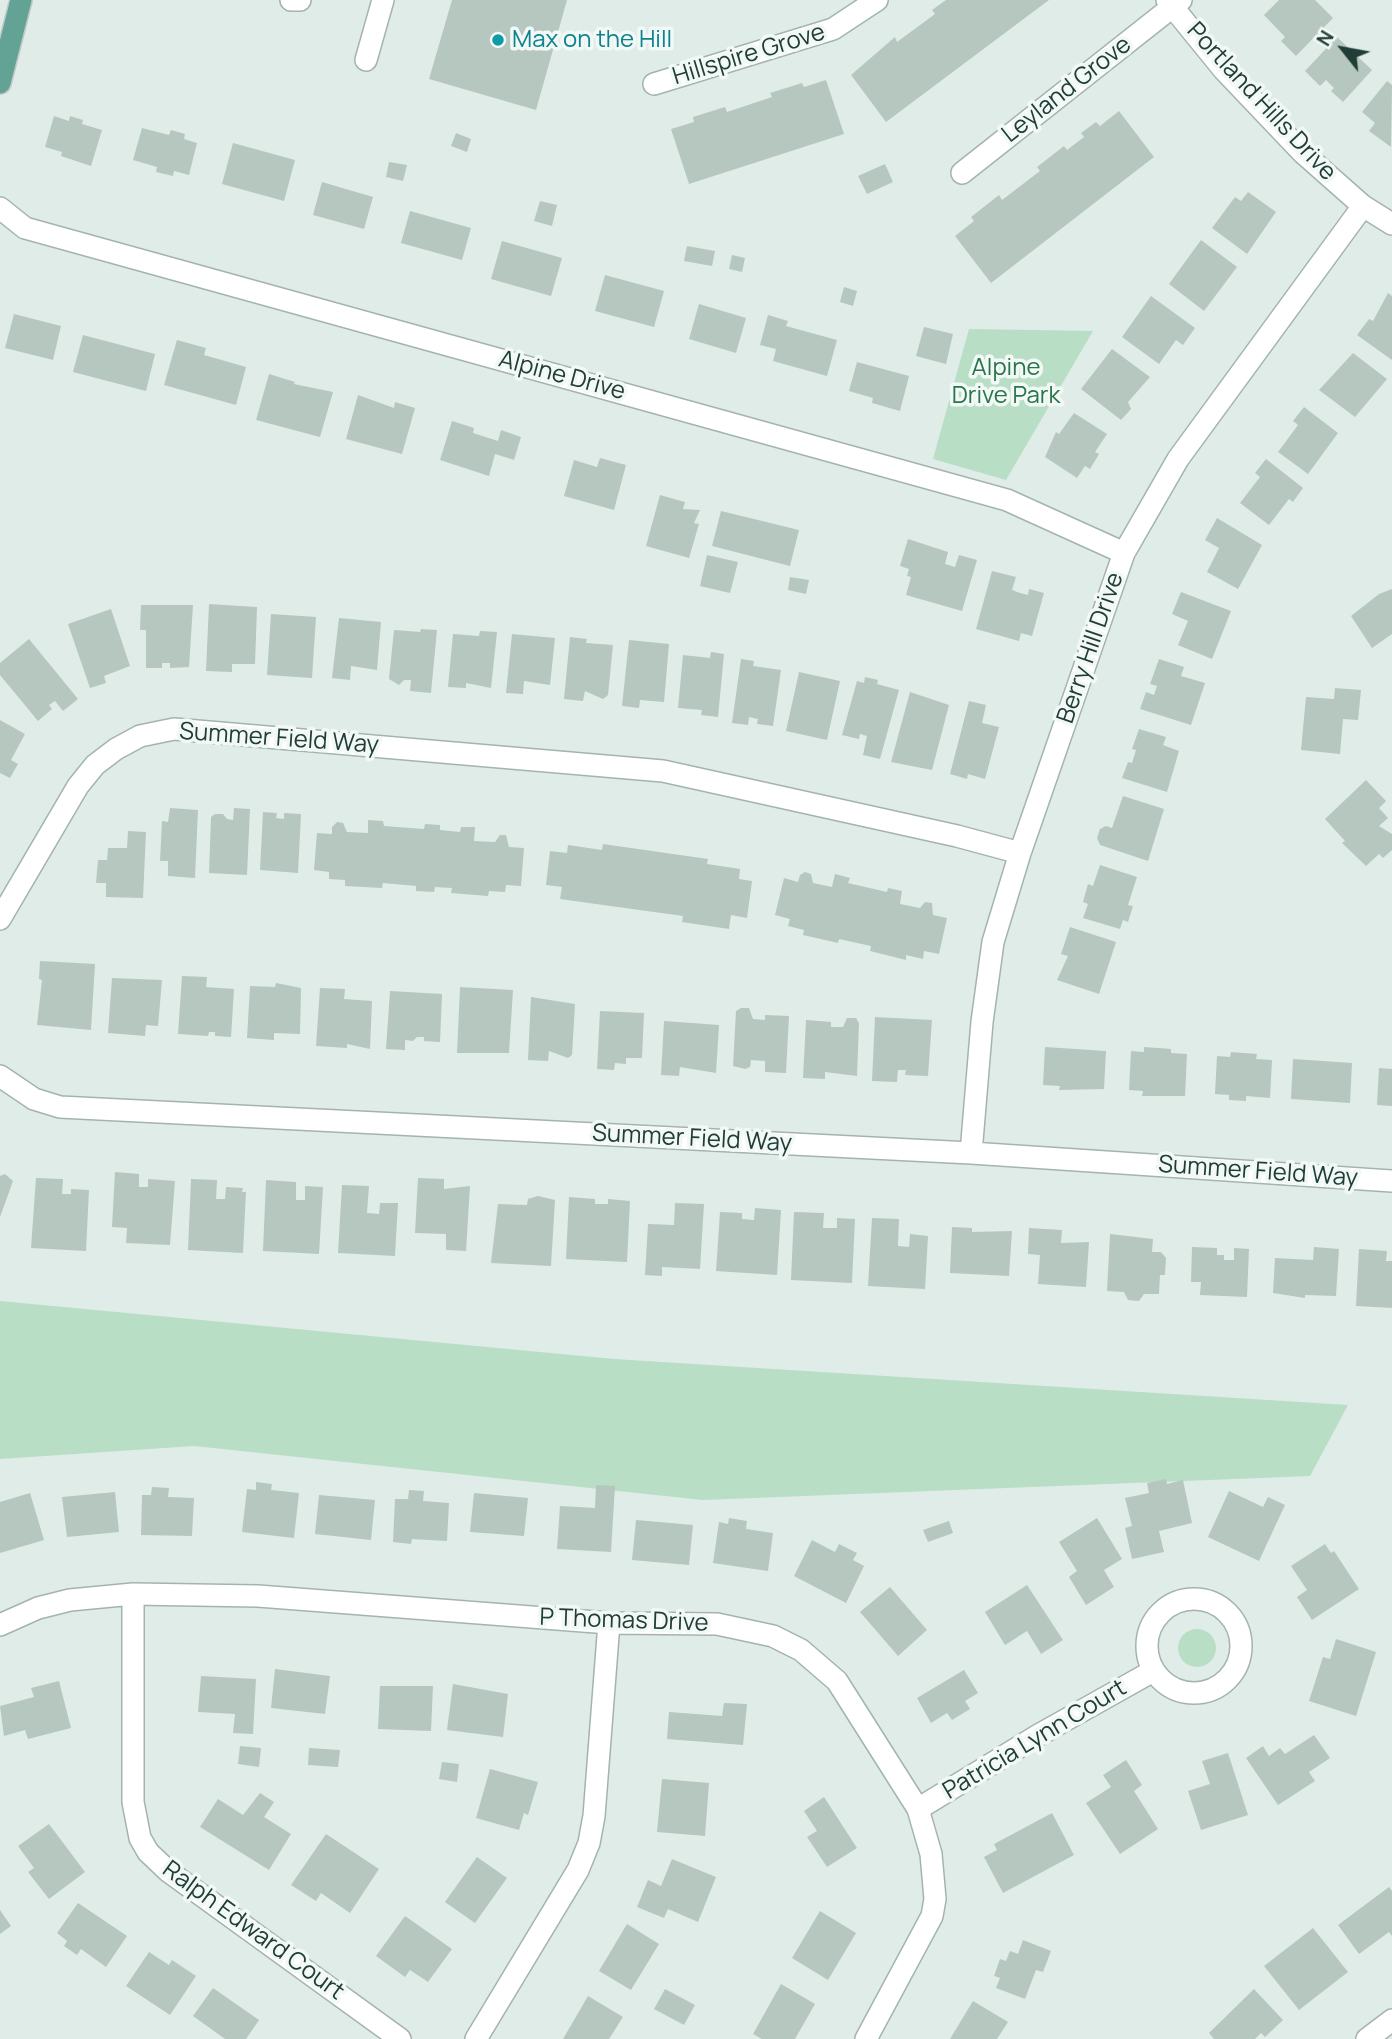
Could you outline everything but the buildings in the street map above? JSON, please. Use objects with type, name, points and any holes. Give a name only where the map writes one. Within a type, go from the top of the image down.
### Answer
[{"type":"main road","points":[[0,83],[21,0]]},
{"type":"street","points":[[291,0],[300,0]]},
{"type":"street","points":[[366,60],[383,0]]},
{"type":"street","name":"Hillspire Grove","points":[[654,84],[833,29],[877,0]]},
{"type":"street","name":"Leyland Grove","points":[[962,173],[1174,2]]},
{"type":"street","name":"Portland Hills Drive","points":[[1174,2],[1224,69],[1303,153],[1363,206],[1392,224]]},
{"type":"street","name":"Berry Hill Drive","points":[[971,1153],[982,1022],[993,942],[1020,853],[1124,553],[1178,459],[1363,206]]},
{"type":"street","name":"Alpine Drive","points":[[0,208],[25,228],[1007,500],[1124,553]]},
{"type":"street","name":"Summer Field Way","points":[[0,919],[78,786],[95,765],[116,748],[140,736],[174,729],[663,771],[957,836],[1020,853]]},
{"type":"street","name":"Summer Field Way","points":[[0,1076],[34,1099],[60,1107],[971,1153],[1392,1181]]},
{"type":"street","name":"P Thomas Drive","points":[[0,1625],[38,1608],[70,1600],[134,1594],[258,1596],[609,1623],[717,1624],[773,1636],[801,1650],[837,1681],[918,1810],[935,1878],[932,1916],[866,2039]]},
{"type":"street","name":"Ralph Edward Court","points":[[134,1594],[133,1802],[140,1838],[148,1852],[168,1871],[400,2039]]},
{"type":"street","name":"Patricia Lynn Court","points":[[1186,1600],[1204,1600],[1221,1607],[1234,1620],[1240,1638],[1240,1656],[1233,1673],[1219,1686],[1202,1692],[1184,1692],[1167,1684],[1153,1671],[1148,1654],[1149,1636],[1156,1619],[1169,1606],[1186,1600]]},
{"type":"street","points":[[476,2039],[578,1870],[589,1843],[594,1816],[609,1623]]},
{"type":"street","name":"Patricia Lynn Court","points":[[918,1810],[1037,1736],[1153,1671]]},
{"type":"street","points":[[1367,2039],[1392,2020]]},
{"type":"green space","name":"Alpine Drive Park","points":[[969,329],[1093,331],[1006,480],[933,459]]},
{"type":"green space","points":[[0,1301],[614,1359],[1348,1405],[1310,1476],[703,1500],[194,1446],[0,1459]]},
{"type":"green space","points":[[1197,1629],[1210,1635],[1216,1648],[1210,1661],[1197,1667],[1184,1661],[1178,1648],[1184,1635]]},
{"type":"place","name":"Max on the Hill","points":[[498,40]]}]
